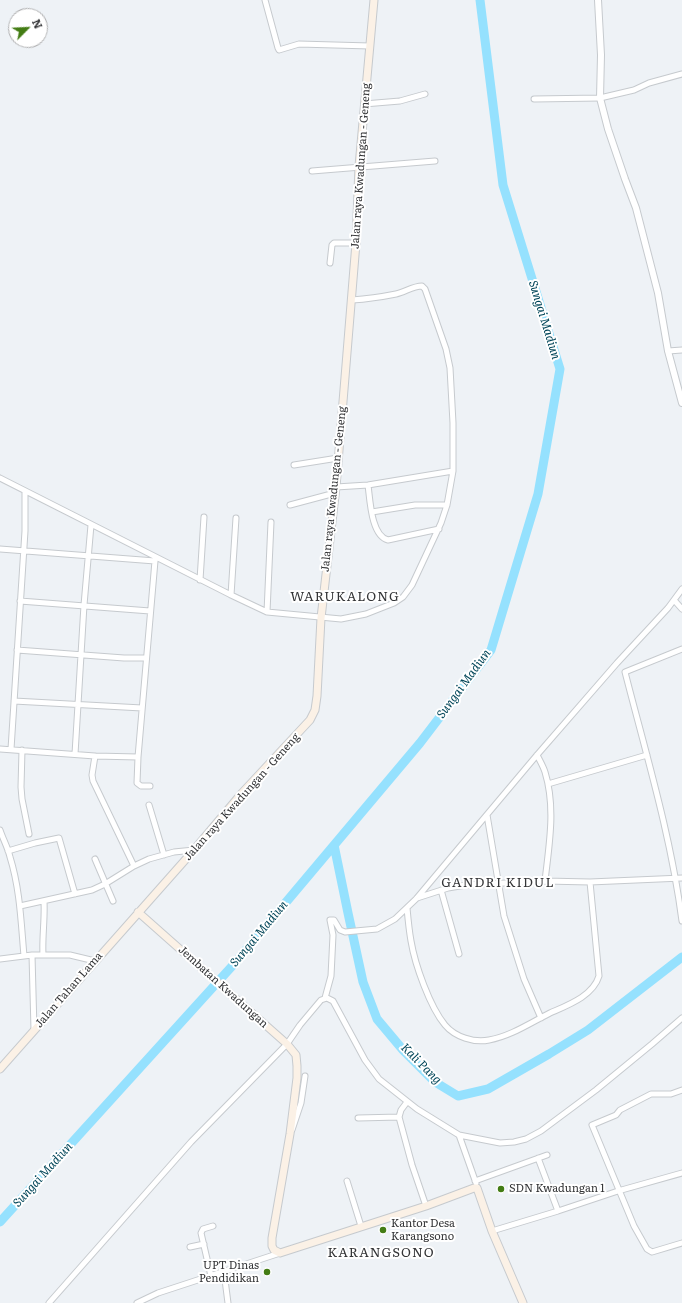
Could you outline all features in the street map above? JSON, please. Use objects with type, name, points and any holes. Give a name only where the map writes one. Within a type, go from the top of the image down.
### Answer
[{"type":"main road","name":"Jalan raya Kwadungan - Geneng","points":[[138,912],[194,850],[242,793],[310,720],[315,710],[321,618],[335,490],[352,300],[359,166],[374,0]]},
{"type":"main road","name":"Jembatan Kwadungan","points":[[138,912],[280,1037],[296,1055],[297,1066],[290,1134],[272,1246]]},
{"type":"main road","name":"Jalan Tahan Lama","points":[[0,1069],[138,912]]},
{"type":"main road","points":[[272,1246],[274,1250],[280,1253],[426,1206],[474,1188],[476,1184]]},
{"type":"main road","points":[[476,1184],[492,1231],[523,1303]]},
{"type":"street","points":[[266,0],[279,50],[299,44],[370,46]]},
{"type":"street","points":[[598,0],[601,55],[600,98],[608,129],[636,208],[658,293],[668,351],[682,403]]},
{"type":"street","points":[[534,98],[600,98],[634,90],[682,74]]},
{"type":"street","points":[[364,104],[400,101],[425,94]]},
{"type":"street","points":[[312,171],[435,161]]},
{"type":"street","points":[[330,262],[332,245],[356,243]]},
{"type":"street","points":[[0,478],[155,559],[267,612],[341,619],[366,614],[394,603],[403,597],[412,585],[439,529],[447,505],[453,471],[453,422],[450,368],[446,349],[426,289],[422,286],[398,294],[352,300]]},
{"type":"street","points":[[668,351],[682,350]]},
{"type":"street","points":[[294,465],[338,458]]},
{"type":"street","points":[[290,505],[335,490],[453,471]]},
{"type":"street","points":[[368,485],[376,529],[381,537],[388,540],[439,529]]},
{"type":"street","points":[[11,749],[23,551],[25,492]]},
{"type":"street","points":[[372,512],[415,505],[447,505]]},
{"type":"street","points":[[200,580],[204,517]]},
{"type":"street","points":[[231,596],[236,518]]},
{"type":"street","points":[[267,612],[271,522]]},
{"type":"street","points":[[75,754],[84,605],[91,525]]},
{"type":"street","points":[[0,549],[89,556],[155,559]]},
{"type":"street","points":[[150,786],[141,786],[137,783],[155,559]]},
{"type":"street","points":[[325,998],[331,976],[333,935],[330,920],[334,920],[340,930],[345,932],[377,929],[395,919],[407,908],[537,755],[674,600],[682,589]]},
{"type":"street","points":[[674,600],[682,609]]},
{"type":"street","points":[[20,601],[150,610]]},
{"type":"street","points":[[17,650],[146,658]]},
{"type":"street","points":[[682,650],[625,672],[665,827],[682,919]]},
{"type":"street","points":[[14,701],[142,708]]},
{"type":"street","points":[[0,749],[95,756],[138,757]]},
{"type":"street","points":[[22,750],[22,800],[29,834]]},
{"type":"street","points":[[537,755],[545,771],[551,814],[550,838],[544,881]]},
{"type":"street","points":[[548,784],[647,755]]},
{"type":"street","points":[[95,756],[92,775],[96,789],[134,866]]},
{"type":"street","points":[[149,805],[164,855]]},
{"type":"street","points":[[487,815],[504,916],[524,979],[541,1018]]},
{"type":"street","points":[[0,830],[14,872],[20,906],[24,956]]},
{"type":"street","points":[[8,851],[59,838],[75,894]]},
{"type":"street","points":[[20,906],[92,890],[149,859],[174,852],[194,850]]},
{"type":"street","points":[[95,859],[113,902]]},
{"type":"street","points":[[416,899],[441,890],[466,885],[544,881],[590,882],[682,878]]},
{"type":"street","points":[[407,908],[411,942],[422,979],[432,1005],[445,1026],[457,1035],[471,1040],[488,1040],[512,1033],[576,1001],[597,983],[599,976],[590,882]]},
{"type":"street","points":[[441,890],[460,954]]},
{"type":"street","points":[[43,955],[42,936],[45,915],[44,901]]},
{"type":"street","points":[[32,955],[34,1030]]},
{"type":"street","points":[[0,960],[32,955],[70,955],[95,961]]},
{"type":"street","points":[[49,1303],[191,1142],[287,1044],[300,1025],[321,1000],[325,998],[330,998],[334,1001],[365,1060],[379,1079],[407,1102],[436,1122],[451,1129],[459,1135],[500,1143],[526,1139],[541,1131],[602,1085],[682,1018]]},
{"type":"street","points":[[290,1134],[297,1117],[305,1076]]},
{"type":"street","points":[[682,1090],[670,1094],[651,1094],[620,1110],[616,1115],[592,1125],[618,1191],[634,1226],[649,1251],[652,1252],[682,1244]]},
{"type":"street","points":[[407,1102],[401,1110],[399,1117],[412,1165],[426,1206]]},
{"type":"street","points":[[358,1118],[399,1117]]},
{"type":"street","points":[[459,1135],[476,1184],[547,1155]]},
{"type":"street","points":[[538,1158],[558,1212]]},
{"type":"street","points":[[492,1231],[558,1212],[618,1191],[682,1173]]},
{"type":"street","points":[[347,1181],[361,1226]]},
{"type":"street","points":[[211,1276],[201,1234],[202,1230],[213,1226]]},
{"type":"street","points":[[190,1247],[204,1244]]},
{"type":"street","points":[[264,1258],[272,1246]]},
{"type":"street","points":[[137,1303],[158,1293],[280,1253]]},
{"type":"street","points":[[224,1272],[228,1303]]},
{"type":"waterway","name":"Sungai Madiun","points":[[0,1222],[234,964],[420,743],[491,650],[538,494],[560,369],[503,185],[480,0]]},
{"type":"waterway","name":"Kali Pang","points":[[334,845],[363,982],[377,1019],[403,1050],[435,1082],[458,1096],[488,1089],[588,1030],[682,957]]},
{"type":"place","name":"SDN Kwadungan 1","points":[[501,1189]]},
{"type":"place","name":"Kantor Desa Karangsono","points":[[383,1230]]},
{"type":"place","name":"UPT Dinas Pendidikan","points":[[267,1272]]},
{"type":"district","name":"WARUKALONG","points":[[345,597]]},
{"type":"district","name":"GANDRI KIDUL","points":[[498,883]]},
{"type":"district","name":"KARANGSONO","points":[[381,1253]]}]
